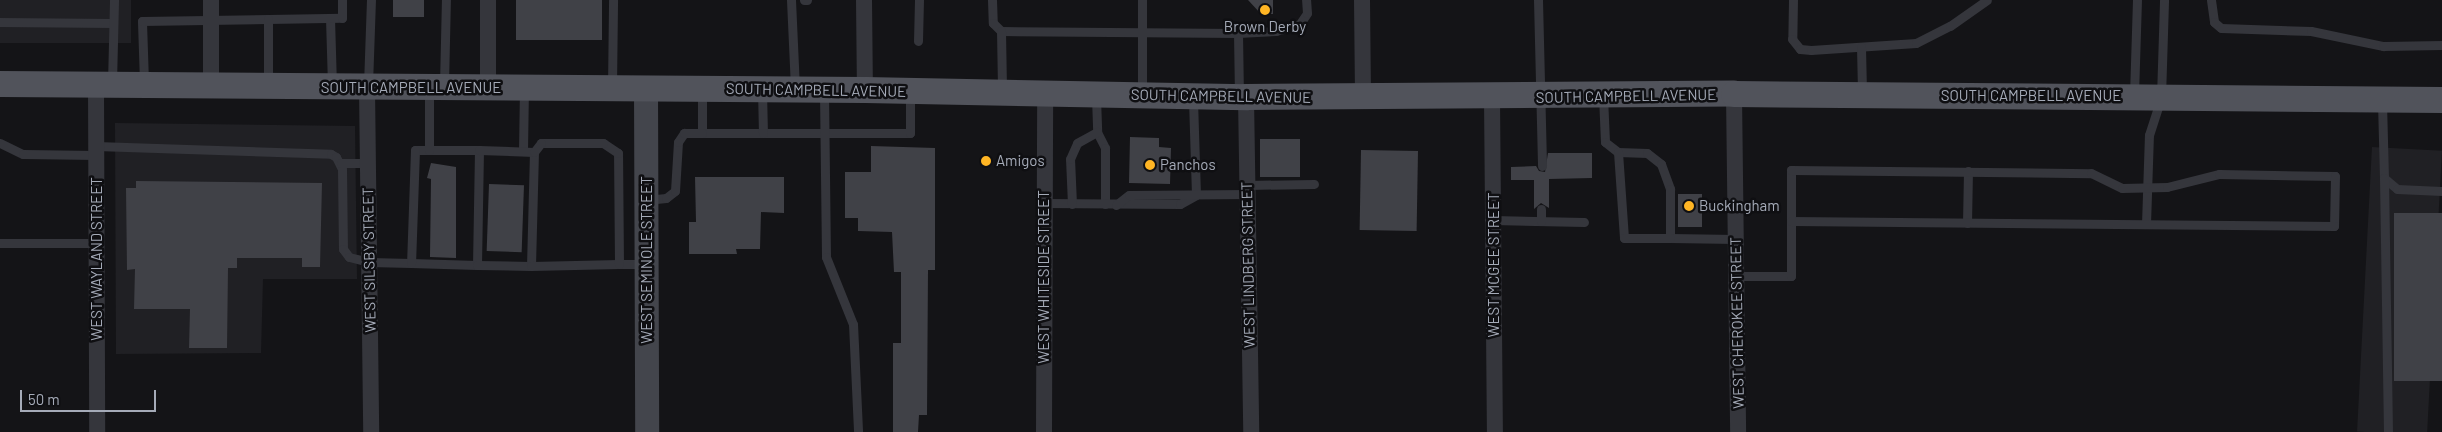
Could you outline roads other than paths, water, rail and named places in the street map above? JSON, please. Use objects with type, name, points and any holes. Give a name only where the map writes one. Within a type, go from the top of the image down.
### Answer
[{"type":"main road","name":"SOUTH CAMPBELL AVENUE","points":[[0,84],[332,88],[488,87],[865,90],[1363,98],[1734,94],[2442,100]]},
{"type":"street","points":[[211,0],[211,87]]},
{"type":"street","points":[[488,0],[488,87]]},
{"type":"street","points":[[864,0],[865,90]]},
{"type":"street","points":[[1362,0],[1363,98]]},
{"type":"street","name":"WEST WAYLAND STREET","points":[[97,432],[96,150],[104,85]]},
{"type":"street","name":"WEST SILSBY STREET","points":[[367,88],[372,432]]},
{"type":"street","name":"WEST SEMINOLE STREET","points":[[646,88],[648,432]]},
{"type":"street","name":"WEST WHITESIDE STREET","points":[[1044,432],[1045,93]]},
{"type":"street","name":"WEST CHEROKEE STREET","points":[[1734,94],[1738,432]]},
{"type":"street","name":"WEST LINDBERG STREET","points":[[1243,97],[1247,190],[1251,432]]},
{"type":"street","name":"WEST MCGEE STREET","points":[[1492,98],[1495,432]]},
{"type":"lane","points":[[104,85],[113,23],[114,0]]},
{"type":"lane","points":[[144,86],[142,21],[342,18],[342,0]]},
{"type":"lane","points":[[367,88],[371,0]]},
{"type":"lane","points":[[428,150],[446,0]]},
{"type":"lane","points":[[612,88],[613,0]]},
{"type":"lane","points":[[791,0],[796,90]]},
{"type":"lane","points":[[918,41],[919,0]]},
{"type":"lane","points":[[992,0],[993,23],[1001,31],[1002,92]]},
{"type":"lane","points":[[1142,0],[1142,95]]},
{"type":"lane","points":[[1001,31],[1238,33],[1276,31],[1299,25],[1307,13],[1306,0]]},
{"type":"lane","points":[[1538,0],[1538,97],[1542,166]]},
{"type":"lane","points":[[1793,0],[1792,39],[1800,50],[1902,45],[1930,38],[1987,0]]},
{"type":"lane","points":[[2134,97],[2137,0]]},
{"type":"lane","points":[[2146,224],[2148,135],[2162,97],[2164,0]]},
{"type":"lane","points":[[2211,0],[2214,22],[2230,30],[2311,31],[2383,46],[2442,45]]},
{"type":"lane","points":[[330,18],[332,88]]},
{"type":"lane","points":[[268,19],[268,87]]},
{"type":"lane","points":[[0,22],[113,23]]},
{"type":"lane","points":[[1238,33],[1243,97]]},
{"type":"lane","points":[[1861,47],[1862,95]]},
{"type":"lane","points":[[523,151],[524,88]]},
{"type":"lane","points":[[702,89],[702,133]]},
{"type":"lane","points":[[762,89],[763,133]]},
{"type":"lane","points":[[824,90],[826,257],[853,324],[858,432]]},
{"type":"lane","points":[[646,200],[666,198],[675,191],[678,142],[684,134],[910,133],[910,91]]},
{"type":"lane","points":[[1096,94],[1097,132],[1105,148],[1105,204]]},
{"type":"lane","points":[[1193,96],[1196,195]]},
{"type":"lane","points":[[1603,96],[1605,142],[1618,152],[1647,153],[1661,164],[1670,188],[1670,238]]},
{"type":"lane","points":[[2382,100],[2388,432]]},
{"type":"lane","points":[[1072,204],[1070,160],[1077,143],[1097,132]]},
{"type":"lane","points":[[531,266],[534,152],[540,142],[603,143],[618,153],[619,264]]},
{"type":"lane","points":[[0,143],[23,154],[96,150],[331,154],[340,163],[343,249],[349,257],[369,262],[477,265],[647,264]]},
{"type":"lane","points":[[411,263],[416,150],[534,152]]},
{"type":"lane","points":[[477,265],[479,150]]},
{"type":"lane","points":[[1618,152],[1624,238],[1736,239]]},
{"type":"lane","points":[[340,163],[368,163]]},
{"type":"lane","points":[[1736,276],[1791,276],[1791,221],[1791,170],[2091,173],[2122,188],[2167,187],[2219,174],[2335,176],[2334,226],[1791,221]]},
{"type":"lane","points":[[1967,223],[1968,172]]},
{"type":"lane","points":[[2384,178],[2396,189],[2442,191]]},
{"type":"lane","points":[[1045,203],[1180,204],[1196,195],[1314,184]]},
{"type":"lane","points":[[1541,208],[1541,221]]},
{"type":"lane","points":[[1493,220],[1584,222]]},
{"type":"lane","points":[[0,243],[97,243]]},
{"type":"place","name":"Brown Derby","points":[[1265,10]]},
{"type":"place","name":"Amigos","points":[[986,161]]},
{"type":"place","name":"Panchos","points":[[1150,165]]},
{"type":"place","name":"Buckingham","points":[[1689,206]]}]
